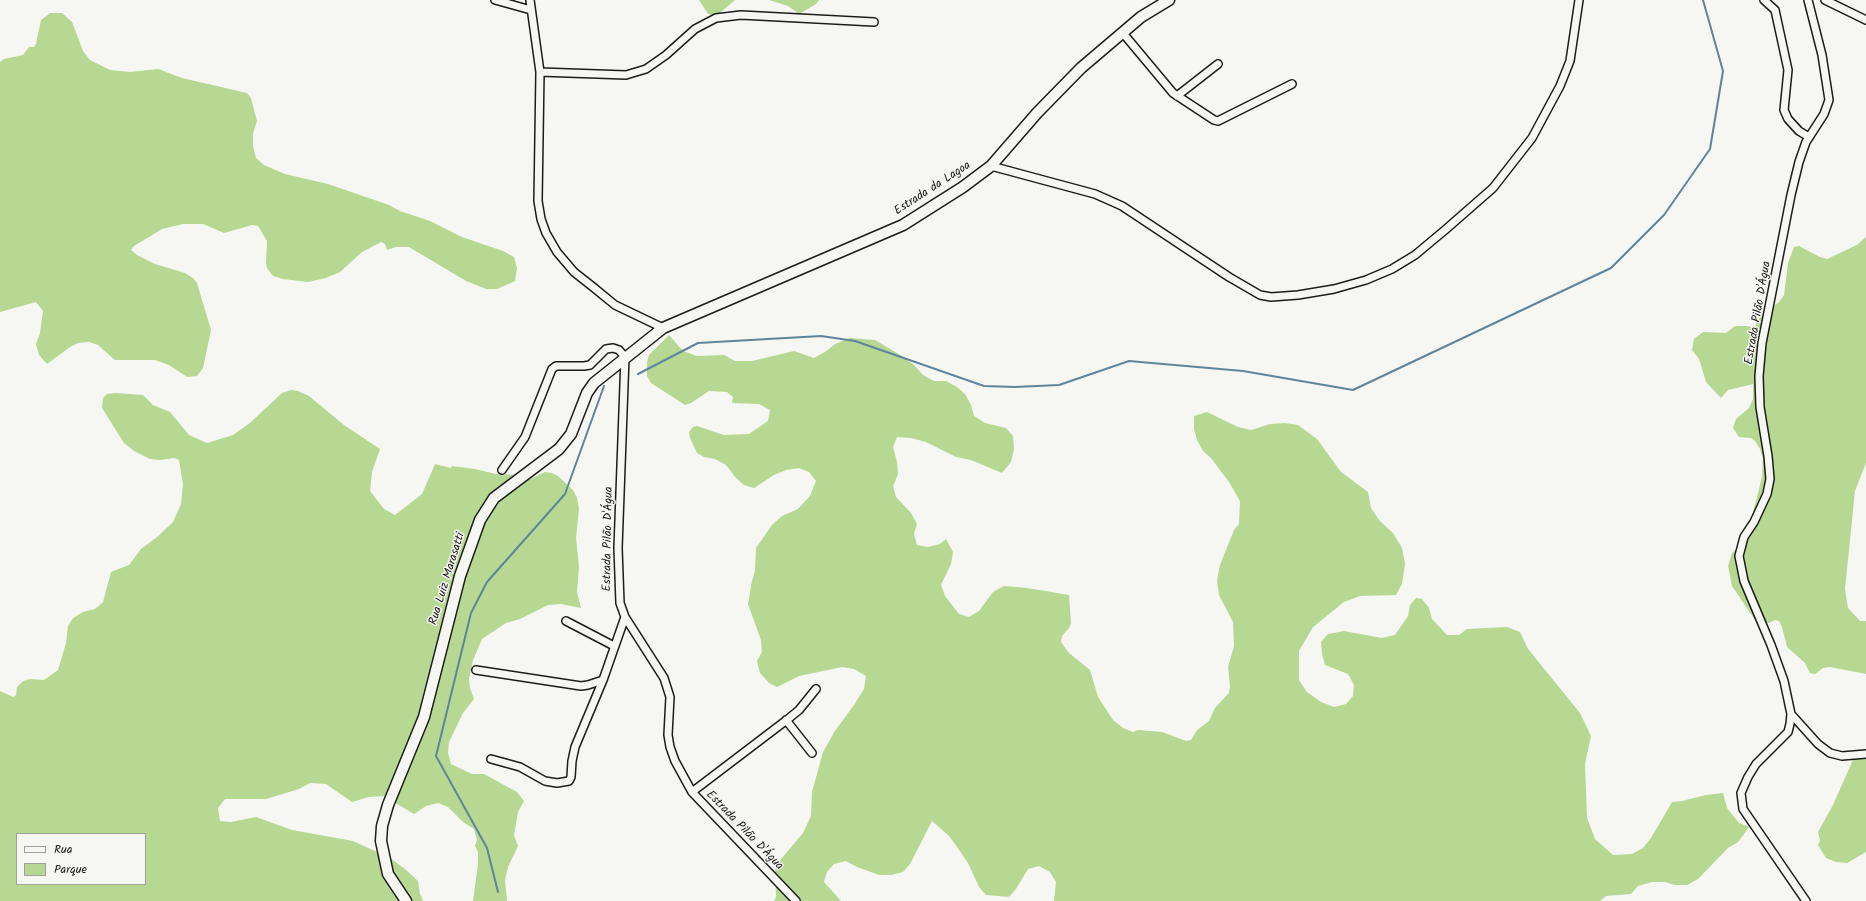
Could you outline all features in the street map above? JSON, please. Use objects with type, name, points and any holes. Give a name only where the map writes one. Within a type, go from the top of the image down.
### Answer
[{"type":"street","points":[[495,0],[531,10]]},
{"type":"street","points":[[530,0],[540,72],[538,201],[541,219],[546,233],[574,272],[588,284],[615,305],[663,328]]},
{"type":"street","name":"Estrada da Lagoa","points":[[663,328],[903,225],[963,187],[991,166],[1037,113],[1081,68],[1141,17],[1169,0]]},
{"type":"street","points":[[991,166],[1094,194],[1122,206],[1229,277],[1260,295],[1271,297],[1298,295],[1334,289],[1360,282],[1392,269],[1415,255],[1492,188],[1532,138],[1560,86],[1570,61],[1579,0]]},
{"type":"street","points":[[1764,0],[1775,10],[1788,70],[1784,110],[1788,119],[1799,131],[1809,137]]},
{"type":"street","name":"Estrada Pilão D'Água","points":[[1806,901],[1743,809],[1742,793],[1748,777],[1756,764],[1788,732],[1790,714],[1784,681],[1771,644],[1744,581],[1739,556],[1744,537],[1761,509],[1767,494],[1770,479],[1760,407],[1759,376],[1762,343],[1798,162],[1809,137],[1824,114],[1829,100],[1822,55],[1808,0]]},
{"type":"street","points":[[1825,0],[1866,20]]},
{"type":"street","points":[[540,72],[626,75],[646,69],[666,55],[695,29],[716,18],[741,15],[874,22]]},
{"type":"street","points":[[1122,32],[1166,86],[1177,96],[1207,116],[1218,121],[1292,84]]},
{"type":"street","points":[[1177,96],[1218,64]]},
{"type":"street","name":"Rua Luiz Marasatti","points":[[406,901],[388,874],[381,841],[382,826],[388,805],[424,717],[460,576],[480,520],[494,498],[566,443],[587,394],[594,383],[663,328]]},
{"type":"street","points":[[502,470],[525,437],[552,369],[556,366],[590,365],[606,349],[613,348],[620,350],[625,357]]},
{"type":"street","name":"Estrada Pilão D'Água","points":[[625,357],[618,548],[619,595],[625,617],[664,678],[670,697],[668,735],[670,747],[675,761],[692,792],[796,901]]},
{"type":"street","points":[[491,759],[520,767],[551,783],[569,781],[571,778],[572,760],[575,747],[603,680],[625,617]]},
{"type":"street","points":[[566,621],[614,646]]},
{"type":"street","points":[[476,670],[581,686],[603,680]]},
{"type":"street","points":[[692,792],[799,710],[816,689]]},
{"type":"street","points":[[1790,714],[1818,744],[1830,753],[1842,756],[1866,754]]},
{"type":"street","points":[[786,720],[812,753]]},
{"type":"green space","points":[[699,0],[735,0],[720,13],[713,15],[708,14]]},
{"type":"green space","points":[[769,0],[819,0],[816,4],[799,14],[788,6]]},
{"type":"green space","points":[[50,13],[62,13],[72,22],[83,51],[90,60],[110,70],[130,72],[158,69],[182,78],[247,93],[251,98],[257,121],[253,134],[253,146],[256,158],[264,165],[285,174],[328,184],[389,205],[400,211],[430,221],[462,237],[503,251],[514,257],[517,268],[515,281],[497,289],[486,289],[466,281],[409,247],[396,247],[387,250],[385,244],[381,242],[362,252],[340,272],[326,278],[308,282],[283,279],[273,276],[267,268],[267,241],[258,226],[252,225],[224,233],[203,224],[183,224],[162,229],[134,246],[131,250],[137,255],[155,264],[185,273],[193,278],[197,283],[211,330],[203,368],[197,376],[187,377],[169,365],[155,360],[115,360],[98,345],[89,342],[78,343],[70,347],[47,364],[39,355],[36,344],[40,333],[43,311],[36,302],[0,312],[0,62],[4,59],[23,55],[29,47],[34,47],[41,20]]},
{"type":"green space","points":[[1866,237],[1866,463],[1855,491],[1845,589],[1848,608],[1860,621],[1866,621],[1866,674],[1830,667],[1823,668],[1815,674],[1810,673],[1805,663],[1787,647],[1779,621],[1775,620],[1769,623],[1761,623],[1755,620],[1732,586],[1728,566],[1732,553],[1746,540],[1762,477],[1763,459],[1760,449],[1751,438],[1739,437],[1733,428],[1736,419],[1749,408],[1753,399],[1753,384],[1728,390],[1721,398],[1706,382],[1699,359],[1692,350],[1694,339],[1703,332],[1726,333],[1735,326],[1755,328],[1761,315],[1779,302],[1784,295],[1788,263],[1794,247],[1799,246],[1827,259],[1857,245]]},
{"type":"green space","points":[[669,335],[683,351],[697,356],[724,355],[735,361],[752,361],[794,351],[814,358],[835,344],[850,338],[875,340],[902,356],[914,365],[923,375],[934,381],[946,381],[957,387],[965,394],[971,405],[974,416],[985,423],[1006,428],[1013,436],[1014,449],[1011,462],[1002,473],[971,460],[956,457],[926,442],[911,438],[897,437],[893,447],[897,462],[898,474],[893,486],[896,497],[911,513],[917,524],[914,534],[917,545],[928,547],[940,544],[946,539],[953,552],[951,564],[941,585],[945,596],[959,614],[969,617],[979,611],[993,592],[1004,586],[1069,595],[1071,623],[1069,628],[1062,636],[1061,642],[1069,653],[1090,670],[1098,697],[1113,720],[1123,728],[1133,732],[1138,730],[1162,732],[1186,741],[1191,740],[1197,730],[1209,721],[1215,708],[1229,693],[1230,686],[1228,667],[1234,646],[1233,622],[1219,595],[1217,581],[1220,565],[1234,530],[1239,524],[1240,501],[1229,482],[1211,458],[1203,451],[1197,440],[1194,429],[1194,416],[1207,412],[1238,427],[1251,430],[1270,424],[1285,423],[1298,425],[1317,439],[1341,472],[1368,492],[1371,508],[1379,520],[1393,533],[1402,548],[1405,564],[1402,584],[1396,595],[1360,596],[1344,602],[1313,627],[1299,651],[1299,680],[1307,692],[1321,702],[1334,707],[1346,704],[1353,696],[1354,685],[1348,674],[1325,665],[1321,642],[1328,634],[1344,631],[1382,638],[1395,635],[1408,616],[1410,605],[1416,598],[1422,599],[1429,608],[1432,619],[1447,635],[1459,635],[1467,629],[1507,627],[1520,632],[1528,649],[1580,713],[1591,736],[1585,764],[1587,818],[1595,839],[1613,855],[1632,854],[1643,848],[1651,838],[1672,802],[1706,795],[1723,793],[1727,808],[1739,823],[1749,827],[1738,842],[1728,848],[1698,879],[1687,885],[1652,882],[1638,886],[1631,894],[1606,896],[1600,901],[1054,901],[1056,882],[1050,872],[1039,866],[1028,869],[1016,889],[1009,897],[986,895],[979,887],[968,863],[955,844],[948,835],[932,821],[910,864],[903,872],[891,875],[879,875],[857,867],[846,861],[834,864],[827,872],[824,882],[841,901],[774,901],[776,897],[775,870],[781,859],[803,833],[811,816],[812,792],[823,752],[835,731],[864,689],[866,676],[854,669],[842,667],[799,676],[777,687],[769,683],[760,673],[757,661],[762,652],[761,640],[748,604],[755,571],[756,548],[772,525],[782,516],[798,509],[810,496],[816,481],[809,472],[799,468],[786,470],[774,475],[754,488],[744,485],[736,478],[726,465],[715,459],[704,457],[697,453],[690,438],[689,432],[693,427],[697,426],[724,435],[749,434],[768,421],[770,410],[759,404],[732,403],[733,397],[727,392],[709,391],[691,403],[685,405],[651,383],[647,376],[647,362],[649,355]]},
{"type":"green space","points":[[291,390],[298,391],[309,396],[344,425],[380,449],[372,472],[370,491],[384,509],[395,515],[422,494],[435,464],[451,468],[452,466],[475,469],[496,474],[519,475],[526,481],[545,472],[552,473],[558,476],[573,490],[577,498],[579,509],[576,538],[579,567],[577,592],[581,608],[561,604],[548,605],[520,619],[506,623],[482,639],[473,660],[469,679],[470,688],[474,699],[463,713],[449,742],[448,753],[451,764],[472,774],[484,774],[517,792],[524,801],[518,812],[514,835],[518,846],[508,867],[505,880],[507,901],[473,901],[478,864],[478,852],[475,846],[477,840],[474,829],[463,822],[448,807],[438,803],[426,806],[414,814],[384,796],[369,797],[352,802],[326,784],[310,783],[299,789],[266,799],[225,799],[218,808],[220,821],[231,822],[256,817],[292,830],[353,841],[390,858],[405,869],[418,881],[420,894],[423,901],[0,901],[0,691],[13,697],[16,695],[17,687],[23,681],[30,679],[44,680],[58,670],[66,643],[68,626],[73,618],[83,612],[95,609],[103,602],[111,572],[129,565],[141,549],[173,522],[181,504],[183,484],[179,460],[174,458],[160,460],[150,459],[134,451],[124,443],[102,408],[103,398],[107,394],[116,393],[143,395],[153,405],[170,412],[189,435],[207,443],[233,435],[250,423],[282,393]]},
{"type":"green space","points":[[1866,751],[1866,852],[1847,863],[1836,862],[1826,858],[1818,845],[1820,841],[1818,832],[1833,805],[1856,753]]},
{"type":"waterway","points":[[638,374],[698,343],[821,336],[855,341],[984,386],[1015,387],[1059,385],[1129,361],[1243,371],[1353,390],[1611,268],[1664,215],[1710,149],[1723,71],[1703,0]]},
{"type":"waterway","points":[[498,892],[487,848],[436,756],[471,613],[487,582],[565,494],[604,386]]}]
